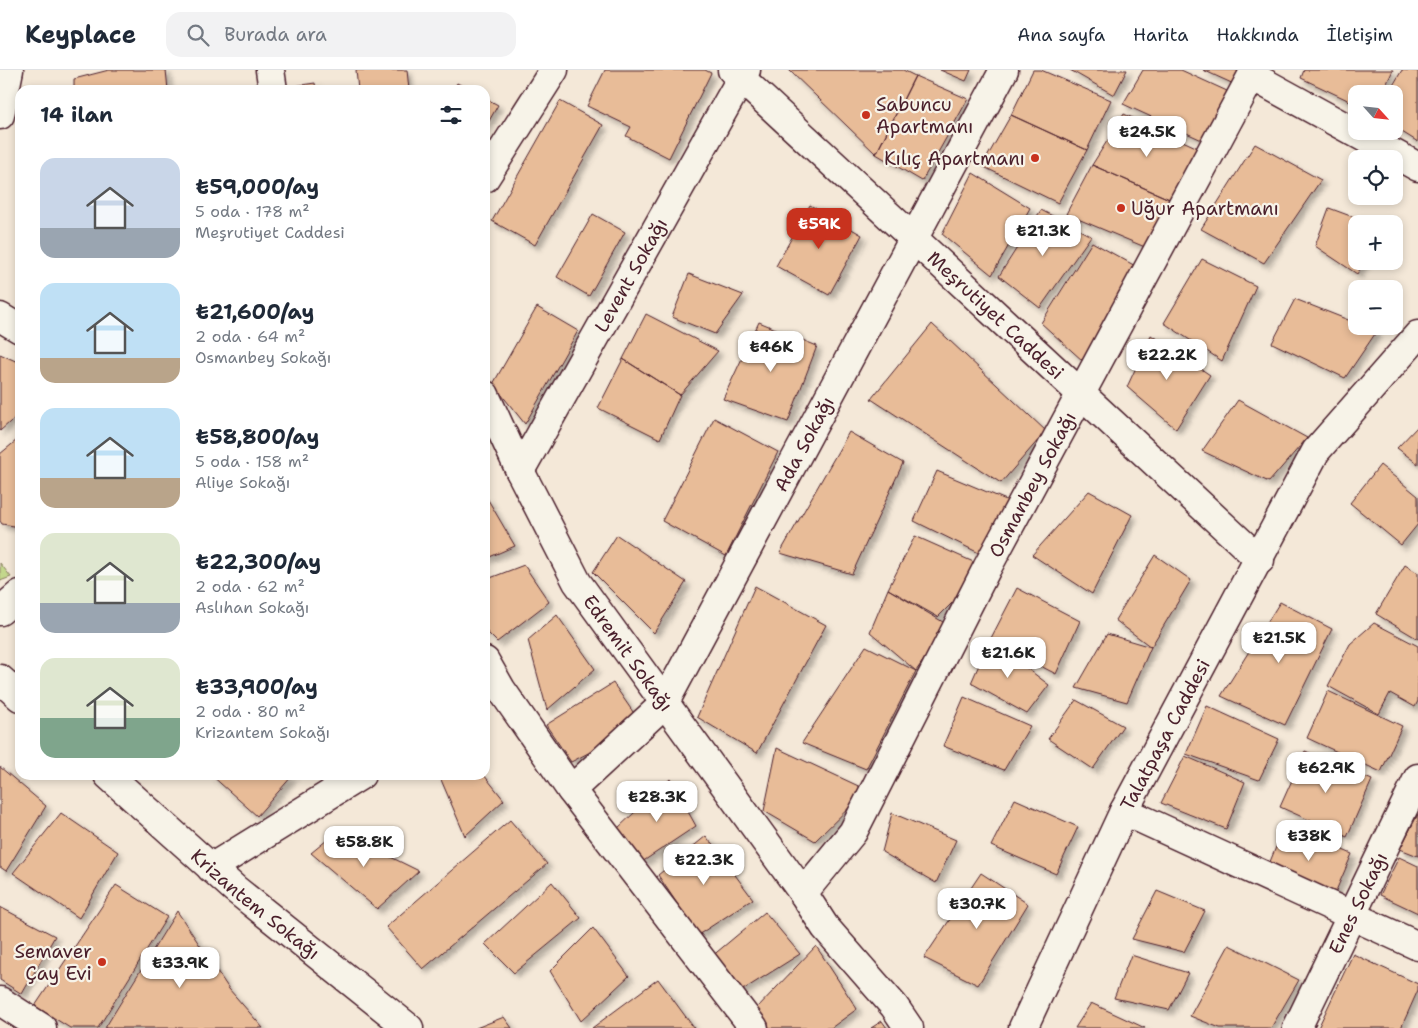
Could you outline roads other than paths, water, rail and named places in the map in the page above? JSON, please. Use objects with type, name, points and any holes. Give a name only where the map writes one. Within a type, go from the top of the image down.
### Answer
[{"type":"street","points":[[0,115],[9,70]]},
{"type":"street","points":[[270,70],[272,85]]},
{"type":"street","points":[[490,170],[554,70]]},
{"type":"street","name":"Ada Sokağı","points":[[571,790],[664,704],[915,240],[1004,70]]},
{"type":"street","name":"Meşrutiyet Caddesi","points":[[740,73],[915,240],[1260,560]]},
{"type":"street","name":"Levent Sokağı","points":[[520,470],[740,73]]},
{"type":"street","points":[[1254,73],[1418,168]]},
{"type":"street","name":"Osmanbey Sokağı","points":[[803,893],[853,832],[987,568],[1254,73]]},
{"type":"street","points":[[0,317],[15,326]]},
{"type":"street","name":"Talatpaşa Caddesi","points":[[1023,1028],[1124,811],[1260,560],[1316,451],[1418,334]]},
{"type":"street","name":"Edremit Sokağı","points":[[490,406],[520,470],[577,582],[803,893],[825,927],[894,1006],[909,1028]]},
{"type":"street","points":[[0,611],[15,598]]},
{"type":"street","points":[[0,679],[15,692]]},
{"type":"street","points":[[490,682],[493,694],[571,790],[754,1028]]},
{"type":"street","name":"Enes Sokağı","points":[[1297,1028],[1350,915],[1418,778]]},
{"type":"street","name":"Krizantem Sokağı","points":[[114,780],[235,889],[409,1028]]},
{"type":"street","points":[[211,868],[353,780]]},
{"type":"street","points":[[1124,811],[1418,946]]},
{"type":"street","points":[[0,1001],[42,1028]]},
{"type":"place","name":"Sabuncu Apartmanı","points":[[866,115]]},
{"type":"place","name":"Kılıç Apartmanı","points":[[1035,158]]},
{"type":"place","name":"Uğur Apartmanı","points":[[1121,208]]},
{"type":"place","name":"Semaver Çay Evi","points":[[102,962]]}]
